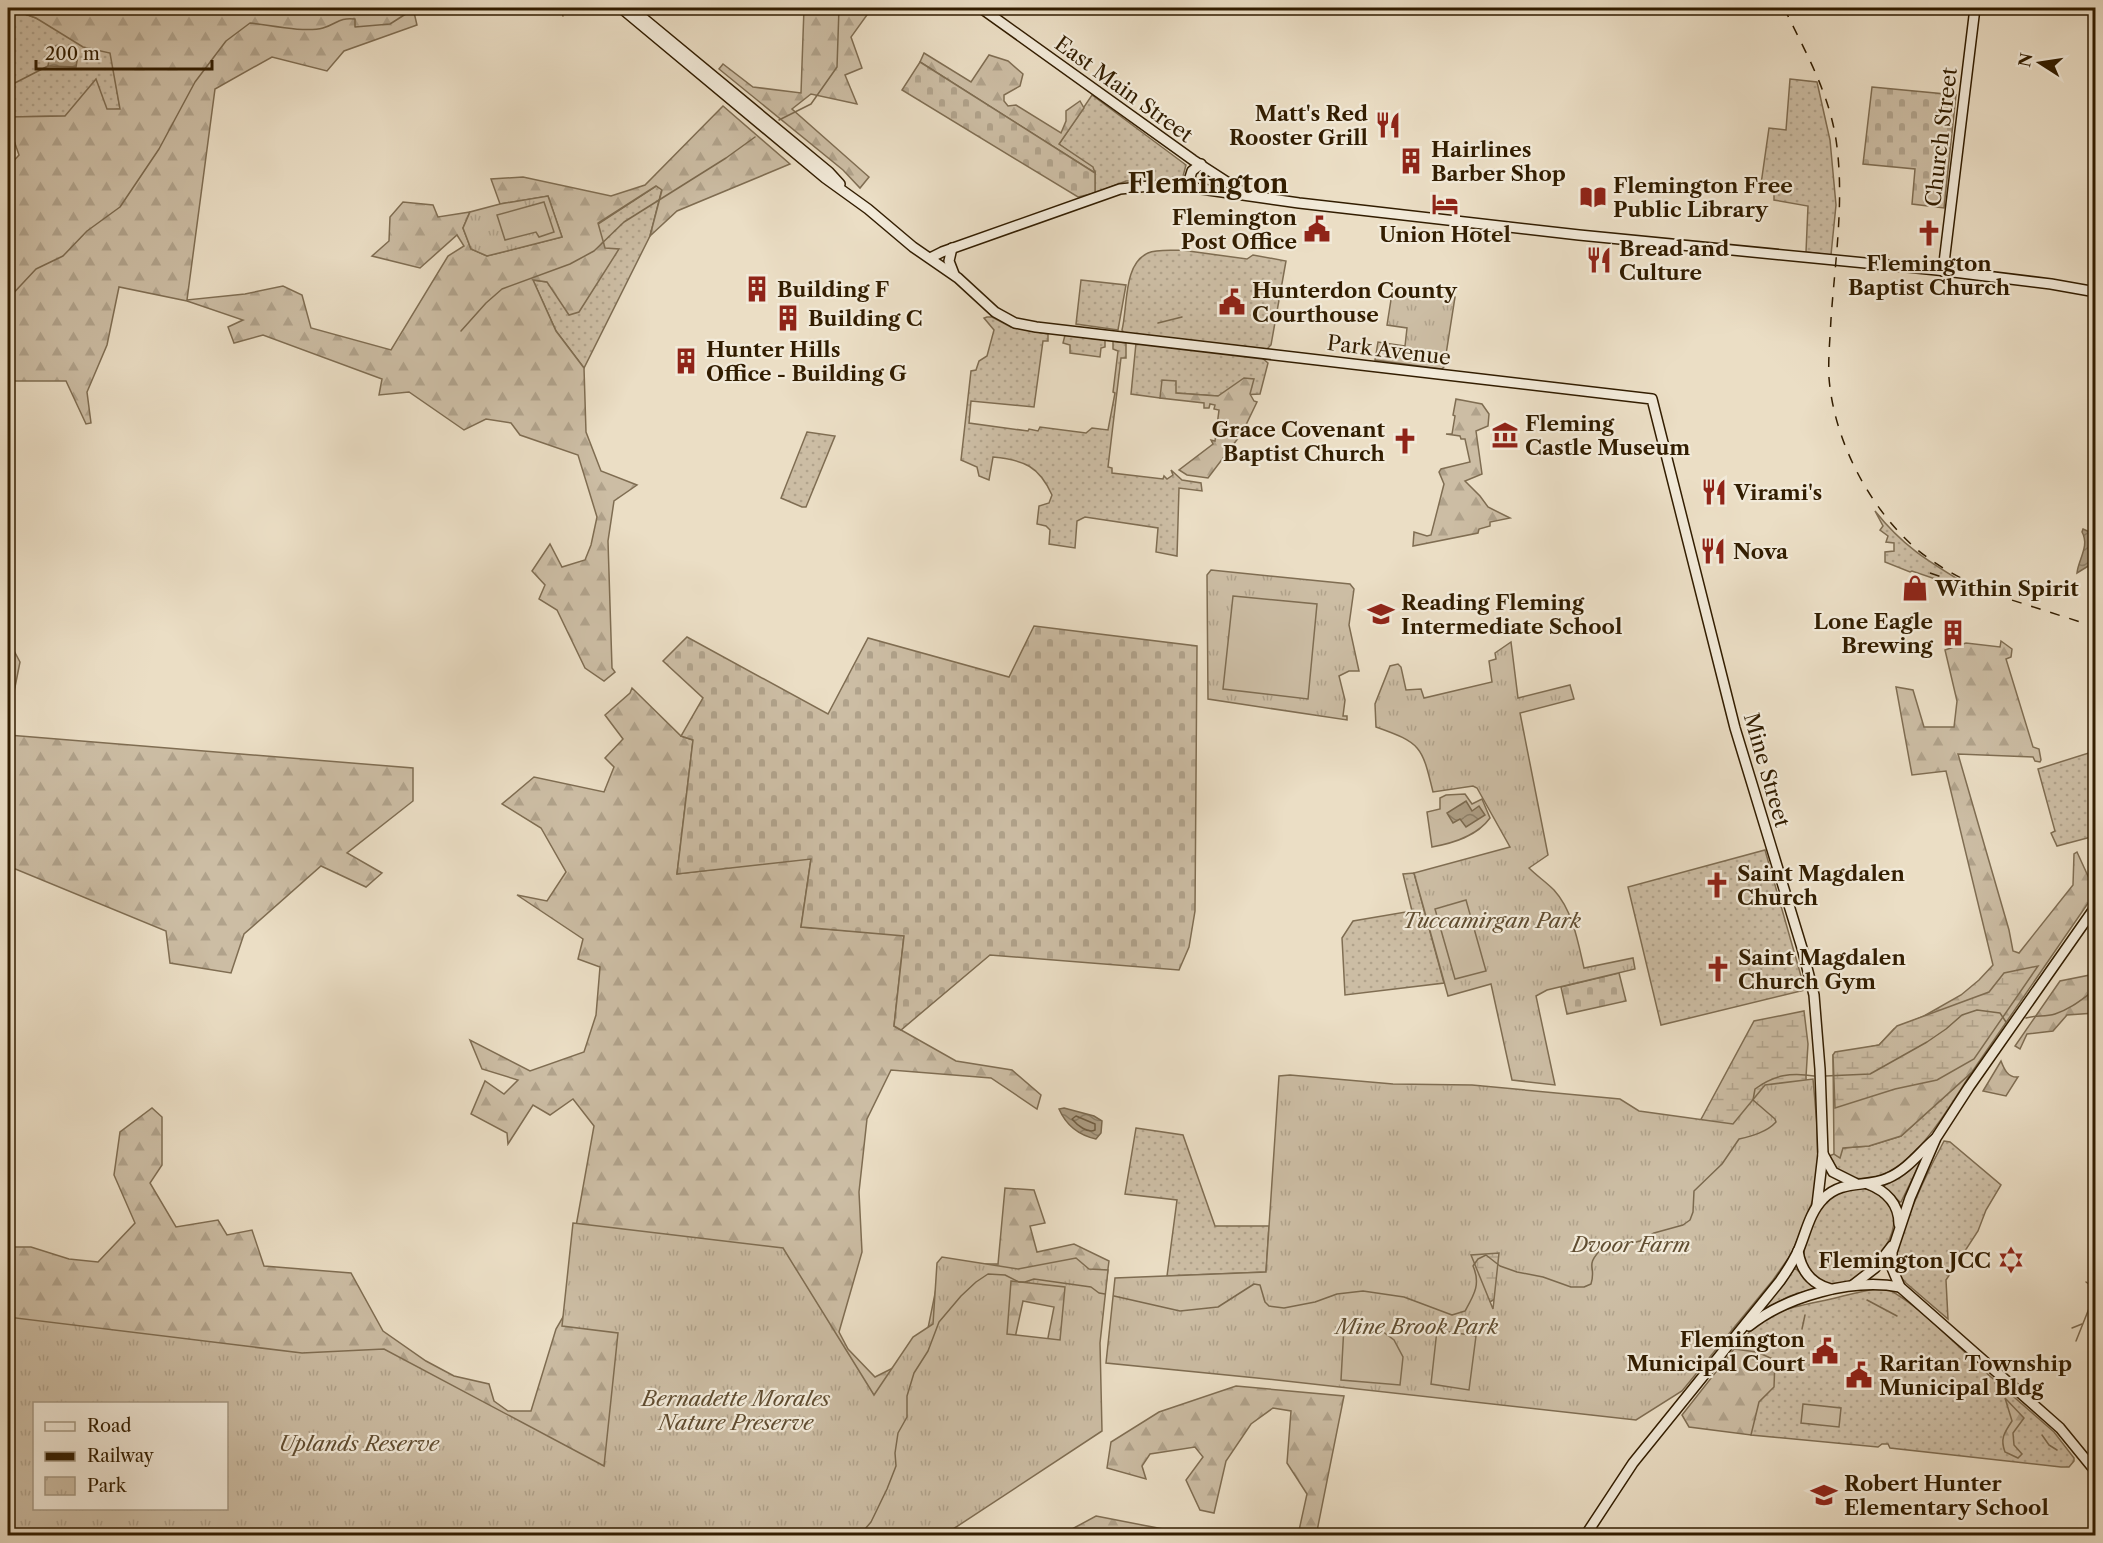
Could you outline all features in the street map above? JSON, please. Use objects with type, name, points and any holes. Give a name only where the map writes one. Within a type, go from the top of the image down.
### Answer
[{"type":"street","points":[[621,8],[825,178],[847,193]]},
{"type":"street","points":[[631,8],[829,172],[847,193]]},
{"type":"street","name":"East Main Street","points":[[981,8],[1193,160],[1249,196]]},
{"type":"street","name":"Church Street","points":[[1943,271],[1975,8]]},
{"type":"street","points":[[1187,187],[1192,171],[1201,164]]},
{"type":"street","points":[[930,258],[952,248],[1120,189],[1150,186],[1187,187],[1579,235],[1943,271],[2051,284],[2096,292]]},
{"type":"street","name":"Park Avenue","points":[[847,193],[955,276],[995,312],[1027,326],[1652,399]]},
{"type":"street","points":[[952,248],[949,261],[955,276]]},
{"type":"street","name":"Mine Street","points":[[1652,399],[1735,728],[1814,995],[1820,1069],[1822,1154],[1817,1205]]},
{"type":"street","points":[[2096,906],[1936,1138],[1899,1228],[1894,1242],[1891,1264],[1900,1287],[2060,1428],[2096,1472]]},
{"type":"street","points":[[1868,1184],[1892,1176],[1914,1160],[1936,1138]]},
{"type":"street","points":[[1822,1154],[1833,1172],[1855,1183]]},
{"type":"street","points":[[1585,1536],[1633,1463],[1780,1281],[1798,1250],[1817,1205],[1835,1189],[1855,1183],[1868,1184],[1882,1190],[1893,1203],[1899,1219],[1899,1228]]},
{"type":"street","points":[[1851,1287],[1875,1268],[1894,1242]]},
{"type":"street","points":[[1798,1250],[1799,1261],[1808,1277],[1821,1286],[1834,1290]]},
{"type":"street","points":[[1736,1337],[1777,1307],[1799,1298],[1851,1287],[1880,1284],[1900,1287]]},
{"type":"green space","points":[[8,8],[36,18],[111,53],[120,109],[65,116],[8,117]]},
{"type":"green space","points":[[9,8],[333,8],[367,14],[413,8],[417,25],[344,51],[327,71],[272,57],[215,89],[187,300],[245,294],[283,286],[302,295],[311,328],[391,350],[448,256],[464,246],[457,235],[420,268],[372,256],[389,241],[390,217],[403,202],[433,205],[438,217],[470,212],[463,228],[471,249],[487,256],[562,237],[548,196],[500,204],[491,179],[523,177],[611,196],[645,185],[723,106],[790,164],[677,211],[650,236],[662,190],[656,186],[598,223],[605,248],[619,249],[579,312],[569,315],[547,282],[533,280],[556,331],[584,368],[586,432],[601,471],[637,485],[614,501],[608,541],[612,668],[615,672],[604,681],[585,668],[557,610],[539,599],[545,585],[532,571],[550,544],[562,567],[585,560],[591,545],[597,517],[578,455],[520,435],[511,423],[486,419],[464,430],[409,392],[379,395],[382,379],[263,335],[234,343],[228,327],[243,320],[187,301],[119,287],[107,345],[87,392],[91,423],[86,424],[66,381],[8,381],[8,187],[13,180],[8,173],[8,167],[19,155],[12,135],[8,134],[8,117],[65,116],[96,79],[107,109],[120,109],[110,53],[83,47],[36,18]]},
{"type":"green space","points":[[804,8],[872,8],[851,37],[862,68],[845,75],[857,104],[811,94],[792,109],[869,177],[860,188],[843,170],[719,69],[723,64],[753,87],[801,93]]},
{"type":"green space","points":[[924,53],[971,82],[989,55],[1008,61],[1023,74],[1020,86],[1004,95],[1004,101],[1008,106],[1016,105],[1061,133],[1066,121],[1066,111],[1080,101],[1084,108],[1059,144],[1093,167],[1095,173],[920,62]]},
{"type":"green space","points":[[920,62],[1095,173],[1095,193],[1078,197],[902,90]]},
{"type":"green space","points":[[1790,79],[1817,82],[1830,140],[1836,205],[1831,255],[1806,252],[1808,206],[1774,200],[1774,185],[1761,184],[1769,128],[1786,130]]},
{"type":"green space","points":[[1872,87],[1956,95],[1944,208],[1912,204],[1915,169],[1863,164]]},
{"type":"green space","points":[[1092,95],[1186,165],[1182,180],[1126,181],[1095,193],[1095,171],[1059,144]]},
{"type":"green space","points":[[656,186],[662,189],[650,236],[584,368],[556,331],[533,280],[547,282],[598,224]]},
{"type":"green space","points":[[548,196],[562,237],[487,256],[471,249],[463,228],[470,212],[500,204]]},
{"type":"green space","points":[[544,202],[554,232],[539,237],[536,232],[505,240],[497,215]]},
{"type":"green space","points":[[1181,250],[1247,259],[1253,255],[1286,261],[1271,345],[1267,349],[1124,333],[1122,330],[1128,287],[1134,266],[1148,253]]},
{"type":"green space","points":[[1081,280],[1126,285],[1118,330],[1076,324]]},
{"type":"green space","points":[[1393,287],[1455,297],[1442,369],[1375,360],[1378,342],[1405,346],[1407,328],[1387,325]]},
{"type":"green space","points":[[992,317],[1011,327],[1048,334],[1048,341],[1043,341],[1034,407],[971,401],[969,423],[1028,431],[1029,429],[1038,431],[1040,427],[1086,433],[1092,428],[1108,430],[1115,393],[1113,392],[1118,351],[1113,349],[1113,341],[1126,343],[1126,358],[1121,358],[1108,467],[1112,468],[1112,473],[1163,479],[1164,476],[1167,479],[1173,475],[1171,470],[1182,480],[1201,483],[1202,491],[1179,488],[1177,556],[1156,552],[1158,528],[1085,517],[1077,521],[1075,548],[1049,544],[1050,530],[1046,526],[1037,524],[1039,506],[1049,503],[1052,495],[1036,471],[1013,460],[993,457],[989,480],[979,476],[977,467],[961,460],[971,371],[976,370],[979,361],[987,356],[994,330],[984,318]]},
{"type":"green space","points":[[1065,335],[1105,340],[1105,347],[1101,348],[1100,357],[1070,353],[1070,345],[1063,343]]},
{"type":"green space","points":[[1136,343],[1262,358],[1268,363],[1260,394],[1218,396],[1175,393],[1160,398],[1131,394]]},
{"type":"green space","points":[[1244,378],[1254,379],[1250,394],[1257,402],[1242,433],[1208,478],[1187,475],[1179,470],[1213,444],[1211,440],[1215,441],[1219,410],[1214,409],[1215,405],[1210,404],[1209,408],[1204,408],[1204,403],[1160,398],[1162,380],[1176,381],[1176,393],[1218,396]]},
{"type":"green space","points":[[1456,399],[1482,404],[1489,414],[1488,426],[1476,431],[1482,474],[1465,481],[1488,507],[1510,518],[1490,522],[1490,526],[1479,529],[1478,533],[1413,546],[1414,532],[1431,535],[1444,484],[1439,472],[1441,469],[1470,462],[1465,439],[1446,434],[1452,434]]},
{"type":"green space","points":[[807,432],[835,436],[806,507],[802,507],[781,498]]},
{"type":"green space","points":[[1875,511],[1886,525],[1909,546],[1974,589],[1975,594],[1885,562],[1885,552],[1894,551],[1894,543],[1886,542],[1888,536],[1880,530],[1883,526]]},
{"type":"green space","points":[[1211,570],[1350,584],[1354,589],[1349,625],[1359,671],[1349,671],[1339,676],[1345,700],[1343,716],[1347,716],[1347,720],[1208,699],[1207,575]]},
{"type":"green space","points":[[1233,596],[1317,604],[1308,699],[1223,689]]},
{"type":"green space","points":[[1034,626],[1197,646],[1195,911],[1189,947],[1179,970],[990,955],[901,1030],[894,1026],[904,936],[801,927],[811,859],[677,874],[693,740],[681,736],[703,698],[663,661],[687,637],[828,714],[868,638],[1009,677]]},
{"type":"green space","points":[[2001,641],[2012,649],[2011,657],[2006,659],[2033,747],[2039,749],[2041,760],[2040,762],[2035,761],[2033,757],[1958,754],[2013,951],[2019,953],[2073,885],[2074,854],[2077,852],[2088,876],[2095,877],[2095,893],[1972,1072],[1901,1136],[1869,1146],[1843,1148],[1840,1158],[1834,1154],[1833,1055],[1879,1045],[1894,1029],[1924,1016],[1961,995],[1993,965],[1946,771],[1912,775],[1896,687],[1913,690],[1924,727],[1954,727],[1957,701],[1945,650],[1966,643],[2000,647]]},
{"type":"green space","name":"Tuccamirgan Park","points":[[1511,642],[1518,698],[1570,685],[1574,699],[1520,713],[1548,855],[1529,868],[1554,890],[1566,907],[1574,927],[1584,968],[1633,958],[1635,969],[1547,990],[1536,996],[1555,1085],[1512,1080],[1491,984],[1448,996],[1414,873],[1510,847],[1477,788],[1473,786],[1433,792],[1426,765],[1417,748],[1402,737],[1376,727],[1375,704],[1390,666],[1398,664],[1401,667],[1406,690],[1421,689],[1424,698],[1492,682],[1489,661],[1496,659],[1495,653]]},
{"type":"green space","points":[[8,648],[13,649],[20,662],[8,722]]},
{"type":"green space","name":"Uplands Reserve","points":[[632,688],[681,736],[693,740],[677,874],[811,858],[801,927],[904,935],[894,1026],[956,1061],[1012,1070],[1041,1095],[1037,1109],[991,1078],[891,1070],[867,1119],[859,1192],[862,1252],[839,1332],[848,1349],[875,1377],[923,1353],[941,1264],[998,1264],[1005,1188],[1034,1190],[1045,1223],[1030,1226],[1037,1252],[1074,1244],[1109,1261],[1086,1440],[8,1536],[8,1247],[31,1247],[69,1259],[98,1262],[135,1223],[114,1175],[120,1132],[152,1108],[162,1117],[162,1165],[150,1183],[176,1227],[218,1220],[227,1235],[252,1230],[264,1266],[351,1273],[383,1331],[426,1361],[454,1376],[489,1384],[494,1401],[508,1411],[531,1411],[556,1329],[589,1272],[573,1243],[594,1126],[573,1099],[550,1115],[533,1105],[508,1144],[507,1133],[471,1114],[485,1081],[504,1094],[518,1080],[482,1069],[470,1040],[530,1071],[584,1052],[596,1015],[600,967],[578,959],[583,939],[517,895],[547,901],[566,872],[541,828],[502,804],[534,777],[604,792],[614,767],[605,758],[623,739],[605,715],[630,693]],"holes":[[[1023,1301],[1054,1307],[1047,1343],[1015,1338]]]},
{"type":"green space","points":[[8,735],[413,768],[413,801],[347,853],[382,873],[366,887],[321,866],[244,934],[231,973],[170,963],[166,931],[8,866]]},
{"type":"green space","points":[[2095,751],[2095,836],[2057,846],[2051,833],[2055,831],[2038,769]]},
{"type":"green space","points":[[1465,794],[1472,804],[1482,799],[1490,818],[1479,830],[1464,838],[1432,847],[1427,812],[1440,809],[1440,798],[1446,795]]},
{"type":"green space","points":[[1765,850],[1805,990],[1661,1025],[1628,887]]},
{"type":"green space","points":[[1414,873],[1444,983],[1345,995],[1342,938],[1353,921],[1412,911],[1403,874]]},
{"type":"green space","points":[[1466,900],[1486,971],[1455,979],[1435,909]]},
{"type":"green space","points":[[2038,966],[1974,1059],[1937,1080],[1895,1089],[1835,1108],[1833,1055],[1835,1052],[1879,1045],[1897,1026],[1989,992],[2004,973]]},
{"type":"green space","points":[[1619,973],[1626,1001],[1567,1014],[1561,987]]},
{"type":"green space","points":[[2095,974],[2095,1013],[2067,1015],[2053,1031],[2027,1034],[2020,1049],[2015,1046],[2060,981]]},
{"type":"green space","points":[[1804,1011],[1808,1044],[1806,1077],[1810,1151],[1495,1299],[1463,1317],[1469,1252],[1699,1123],[1754,1021]]},
{"type":"green space","points":[[2001,1061],[2009,1074],[2018,1077],[2006,1096],[1983,1091]]},
{"type":"green space","points":[[1972,1072],[1924,1142],[1892,1170],[1874,1177],[1855,1178],[1839,1171],[1834,1164],[1829,1156],[1834,1154],[1840,1157],[1842,1148],[1869,1146],[1901,1136]]},
{"type":"green space","name":"Dvoor Farm","points":[[1279,1076],[1393,1084],[1472,1085],[1620,1099],[1639,1111],[1733,1124],[1765,1085],[1813,1079],[1817,1125],[1816,1192],[1792,1253],[1773,1280],[1682,1391],[1636,1420],[1106,1363],[1115,1278],[1266,1272]],"holes":[[[1499,1253],[1493,1309],[1471,1255]]]},
{"type":"green space","points":[[1136,1128],[1183,1135],[1215,1226],[1269,1226],[1266,1272],[1167,1276],[1177,1200],[1125,1194]]},
{"type":"green space","points":[[1944,1141],[1950,1142],[2001,1185],[1986,1210],[1978,1231],[1946,1280],[1948,1319],[1906,1283],[1899,1274],[1896,1258],[1897,1248],[1914,1204]]},
{"type":"green space","points":[[1922,1159],[1901,1202],[1900,1202],[1883,1186]]},
{"type":"green space","points":[[1862,1188],[1883,1197],[1893,1211],[1893,1228],[1886,1246],[1873,1263],[1858,1276],[1842,1284],[1827,1283],[1811,1273],[1804,1260],[1805,1244],[1811,1227],[1818,1213],[1831,1197]]},
{"type":"green space","name":"Bernadette Morales Nature Preserve","points":[[573,1223],[783,1248],[874,1395],[913,1337],[933,1324],[937,1263],[942,1257],[1018,1269],[1076,1258],[1089,1269],[1108,1270],[1100,1343],[1102,1431],[944,1535],[8,1535],[8,1317],[302,1353],[384,1349],[604,1466],[618,1333],[562,1326]],"holes":[[[1011,1281],[1065,1287],[1060,1340],[1007,1334]]]},
{"type":"green space","points":[[1795,1268],[1816,1288],[1790,1296],[1762,1310]]},
{"type":"green space","points":[[1886,1288],[1930,1320],[1971,1358],[1971,1362],[1977,1369],[1983,1370],[2054,1432],[2074,1458],[2069,1467],[1890,1448],[1888,1444],[1878,1447],[1751,1435],[1734,1349],[1745,1336],[1766,1319],[1788,1309]]},
{"type":"green space","points":[[1344,1326],[1378,1328],[1394,1340],[1403,1357],[1400,1385],[1341,1380]]},
{"type":"green space","points":[[1437,1330],[1476,1336],[1469,1390],[1431,1384]]},
{"type":"green space","points":[[1734,1349],[1757,1352],[1775,1360],[1774,1387],[1759,1402],[1751,1435],[1689,1427],[1682,1415]]},
{"type":"green space","points":[[1236,1386],[1344,1396],[1317,1531],[1349,1535],[1298,1535],[1307,1494],[1287,1463],[1291,1411],[1273,1408],[1251,1424],[1226,1461],[1214,1513],[1200,1510],[1186,1480],[1203,1457],[1195,1447],[1150,1454],[1142,1466],[1146,1479],[1107,1468],[1111,1442],[1159,1412]]},
{"type":"green space","points":[[2005,1398],[2024,1418],[2013,1433],[2014,1445],[2022,1454],[2018,1458],[2005,1452],[2003,1443],[2012,1421]]},
{"type":"green space","points":[[1803,1404],[1841,1408],[1839,1427],[1801,1423]]},
{"type":"green space","points":[[1096,1516],[1168,1530],[1169,1535],[1061,1535]]},
{"type":"water","points":[[55,46],[72,49],[78,55],[76,67],[48,66],[50,54]]},
{"type":"water","points":[[2083,529],[2094,534],[2094,548],[2090,565],[2077,573],[2085,542]]},
{"type":"water","points":[[1466,801],[1472,811],[1479,806],[1485,815],[1466,827],[1460,819],[1453,823],[1447,813]]},
{"type":"water","points":[[1064,1108],[1094,1116],[1102,1121],[1101,1133],[1096,1139],[1078,1132],[1062,1115],[1059,1109]]},
{"type":"waterway","points":[[560,8],[563,16]]},
{"type":"waterway","points":[[779,120],[811,104],[837,67],[839,8]]},
{"type":"waterway","points":[[8,299],[36,269],[63,256],[87,231],[120,207],[159,149],[195,82],[226,41],[250,23],[315,29],[342,20],[355,19],[355,27],[390,24],[412,10]]},
{"type":"waterway","points":[[9,86],[48,66]]},
{"type":"waterway","points":[[461,331],[502,289],[570,264],[594,251],[624,222],[726,158],[755,137]]},
{"type":"waterway","points":[[1158,323],[1182,317]]},
{"type":"waterway","points":[[2026,1018],[2061,1012],[2096,989]]},
{"type":"waterway","points":[[1825,1076],[1870,1074],[1927,1042],[1962,1015],[1977,1010],[2000,1013],[2006,1022]]},
{"type":"waterway","points":[[1114,1296],[1180,1311],[1218,1307],[1254,1284],[1260,1285],[1265,1302],[1269,1306],[1284,1308],[1315,1302],[1337,1294],[1363,1291],[1404,1297],[1452,1315],[1465,1311],[1474,1294],[1476,1284],[1473,1266],[1478,1259],[1486,1255],[1500,1266],[1517,1272],[1543,1277],[1571,1287],[1584,1287],[1591,1284],[1592,1263],[1603,1247],[1640,1241],[1654,1233],[1683,1225],[1690,1220],[1693,1212],[1694,1191],[1722,1164],[1739,1139],[1764,1131],[1776,1122],[1753,1100],[1755,1089],[1769,1080],[1783,1076],[1798,1074],[1814,1076]]},
{"type":"waterway","points":[[859,1536],[871,1522],[896,1466],[898,1433],[907,1417],[907,1396],[914,1373],[928,1351],[939,1322],[961,1296],[988,1274],[1005,1275],[1019,1282],[1034,1279],[1091,1287],[1105,1294]]},
{"type":"waterway","points":[[2086,1282],[2096,1286]]},
{"type":"waterway","points":[[2076,1341],[2096,1291]]},
{"type":"waterway","points":[[1867,1300],[1897,1316]]},
{"type":"waterway","points":[[1802,1329],[1805,1315]]},
{"type":"waterway","points":[[2072,1328],[2082,1324]]},
{"type":"waterway","points":[[2042,1435],[2049,1445],[2057,1450]]},
{"type":"railway","points":[[1784,8],[1823,92],[1837,147],[1840,190],[1829,378],[1832,401],[1846,448],[1868,491],[1897,530],[1913,546],[1954,574],[2000,596]]},
{"type":"railway","points":[[1930,573],[1959,583]]},
{"type":"railway","points":[[1993,594],[2096,627]]},
{"type":"place","name":"Matt's Red Rooster Grill","points":[[1388,125]]},
{"type":"place","name":"Hairlines Barber Shop","points":[[1411,161]]},
{"type":"place","name":"Flemington Free Public Library","points":[[1593,197]]},
{"type":"place","name":"Union Hotel","points":[[1445,204]]},
{"type":"place","name":"Flemington Post Office","points":[[1317,229]]},
{"type":"place","name":"Flemington Baptist Church","points":[[1929,233]]},
{"type":"place","name":"Bread and Culture","points":[[1599,260]]},
{"type":"place","name":"Building F","points":[[757,289]]},
{"type":"place","name":"Hunterdon County Courthouse","points":[[1232,302]]},
{"type":"place","name":"Building C","points":[[788,318]]},
{"type":"place","name":"Hunter Hills Office - Building G","points":[[686,361]]},
{"type":"place","name":"Fleming Castle Museum","points":[[1505,435]]},
{"type":"place","name":"Grace Covenant Baptist Church","points":[[1405,441]]},
{"type":"place","name":"Virami's","points":[[1714,492]]},
{"type":"place","name":"Nova","points":[[1713,551]]},
{"type":"place","name":"Within Spirit","points":[[1915,588]]},
{"type":"place","name":"Reading Fleming Intermediate School","points":[[1381,614]]},
{"type":"place","name":"Lone Eagle Brewing","points":[[1953,633]]},
{"type":"place","name":"Saint Magdalen Church","points":[[1717,885]]},
{"type":"place","name":"Saint Magdalen Church Gym","points":[[1718,969]]},
{"type":"place","name":"Flemington JCC","points":[[2011,1260]]},
{"type":"place","name":"Flemington Municipal Court","points":[[1825,1351]]},
{"type":"place","name":"Raritan Township Municipal Bldg","points":[[1859,1375]]},
{"type":"place","name":"Robert Hunter Elementary School","points":[[1824,1495]]},
{"type":"district","name":"Flemington","points":[[1208,183]]},
{"type":"park label","name":"Mine Brook Park","points":[[1417,1326]]}]
